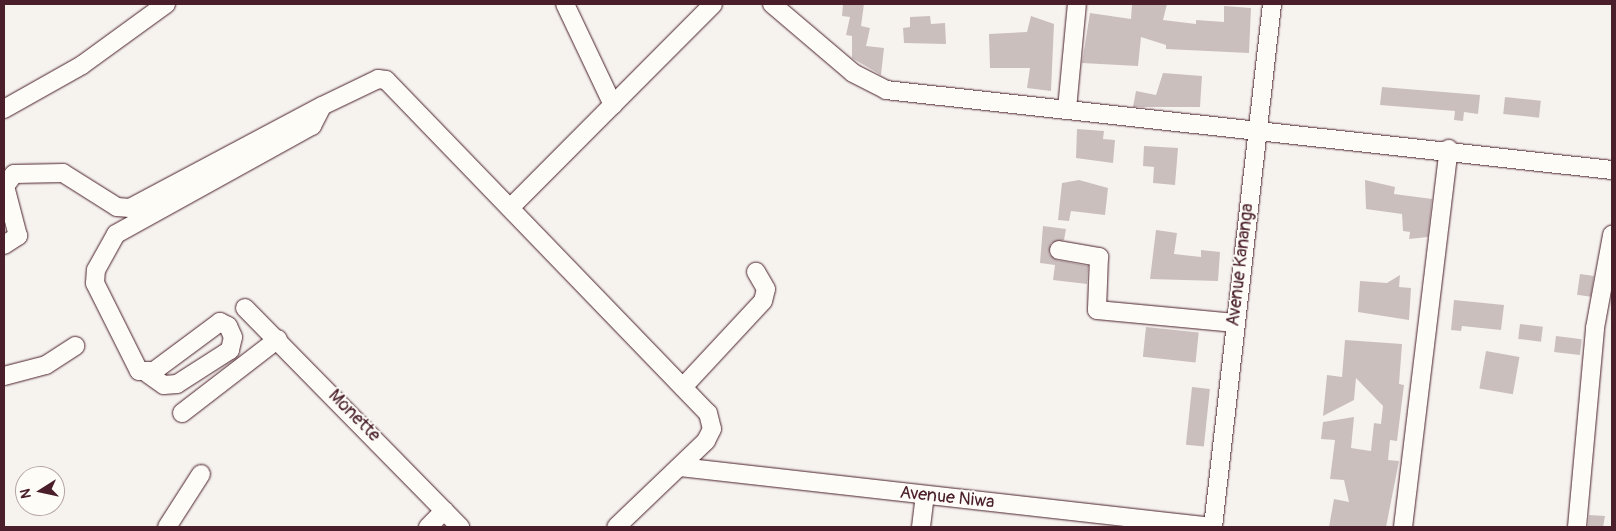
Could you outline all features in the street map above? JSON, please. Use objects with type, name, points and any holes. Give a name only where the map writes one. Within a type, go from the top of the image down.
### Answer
[{"type":"street","points":[[4,109],[82,65],[166,4]]},
{"type":"street","points":[[565,4],[613,105]]},
{"type":"street","points":[[511,207],[713,4]]},
{"type":"street","points":[[772,4],[869,85],[1257,132],[1449,150],[1612,170]]},
{"type":"street","points":[[1067,109],[1078,4]]},
{"type":"street","name":"Avenue Kananga","points":[[1213,527],[1234,323],[1272,4]]},
{"type":"street","points":[[4,245],[18,236],[5,186],[14,174],[63,173],[117,207],[130,208],[322,106],[378,79],[386,80],[511,207],[515,218],[708,412],[712,429],[680,467],[616,527]]},
{"type":"street","points":[[148,374],[220,322],[228,326],[234,338],[230,350],[177,384],[164,385],[148,374],[139,371],[97,294],[96,270],[116,234],[312,126],[322,106]]},
{"type":"street","points":[[1403,527],[1449,150]]},
{"type":"street","points":[[1577,527],[1595,328],[1612,235]]},
{"type":"street","points":[[1059,250],[1099,257],[1097,310],[1234,323]]},
{"type":"street","points":[[683,387],[763,301],[766,289],[756,272]]},
{"type":"street","name":"Monette","points":[[244,308],[278,340],[460,527]]},
{"type":"street","points":[[182,413],[278,340]]},
{"type":"street","points":[[4,376],[46,365],[75,346]]},
{"type":"street","name":"Avenue Niwa","points":[[680,467],[1213,527]]},
{"type":"street","points":[[167,527],[201,474]]},
{"type":"street","points":[[921,527],[925,495]]},
{"type":"street","points":[[428,527],[444,511]]},
{"type":"building","points":[[843,4],[864,4],[861,26],[870,28],[866,46],[884,48],[881,75],[852,58],[852,36],[846,35],[850,17],[842,16]]},
{"type":"building","points":[[1132,4],[1167,4],[1163,20],[1196,24],[1196,20],[1224,22],[1224,6],[1251,8],[1249,53],[1166,49],[1166,45],[1141,37],[1138,66],[1082,63],[1090,13],[1131,19]]},
{"type":"building","points":[[930,16],[931,24],[945,23],[946,44],[904,43],[903,28],[910,27],[910,17]]},
{"type":"building","points":[[1031,16],[1054,24],[1051,91],[1027,88],[1030,68],[990,68],[989,34],[1027,32]]},
{"type":"building","points":[[1163,73],[1202,76],[1200,107],[1133,107],[1136,91],[1156,95]]},
{"type":"building","points":[[1382,87],[1480,95],[1478,114],[1464,112],[1463,121],[1454,120],[1455,111],[1380,105]]},
{"type":"building","points":[[1505,97],[1541,101],[1539,118],[1503,114]]},
{"type":"building","points":[[1077,129],[1104,131],[1103,139],[1115,140],[1113,163],[1076,158]]},
{"type":"building","points":[[1144,146],[1178,148],[1175,185],[1153,183],[1154,167],[1143,166]]},
{"type":"building","points":[[1079,180],[1108,188],[1105,215],[1071,211],[1069,221],[1058,220],[1062,183]]},
{"type":"building","points":[[1365,180],[1395,187],[1394,194],[1432,199],[1428,237],[1409,239],[1410,232],[1403,231],[1402,214],[1366,209]]},
{"type":"building","points":[[1043,226],[1066,229],[1064,240],[1051,243],[1049,254],[1057,260],[1088,266],[1087,284],[1053,280],[1055,265],[1040,263]]},
{"type":"building","points":[[1156,230],[1177,233],[1174,254],[1201,257],[1201,250],[1220,252],[1218,281],[1150,279]]},
{"type":"building","points":[[1580,274],[1594,276],[1591,297],[1577,295]]},
{"type":"building","points":[[1400,275],[1399,287],[1411,288],[1409,320],[1358,312],[1360,281],[1387,283]]},
{"type":"building","points":[[1454,300],[1504,305],[1501,330],[1462,326],[1461,331],[1451,330]]},
{"type":"building","points":[[1520,324],[1543,327],[1541,342],[1518,339]]},
{"type":"building","points":[[1146,327],[1199,333],[1196,362],[1143,357]]},
{"type":"building","points":[[1556,336],[1582,339],[1580,355],[1554,352]]},
{"type":"building","points":[[1345,340],[1402,344],[1399,384],[1404,385],[1397,441],[1390,440],[1388,460],[1399,461],[1386,527],[1329,527],[1334,499],[1349,502],[1344,480],[1330,479],[1335,440],[1321,439],[1323,422],[1354,417],[1351,448],[1371,451],[1374,423],[1381,424],[1383,406],[1356,378],[1354,400],[1323,416],[1327,375],[1342,377]]},
{"type":"building","points":[[1486,351],[1519,357],[1513,394],[1479,388]]},
{"type":"building","points":[[1192,387],[1210,389],[1204,447],[1186,445]]},
{"type":"building","points":[[1589,515],[1605,516],[1603,527],[1588,527]]}]
